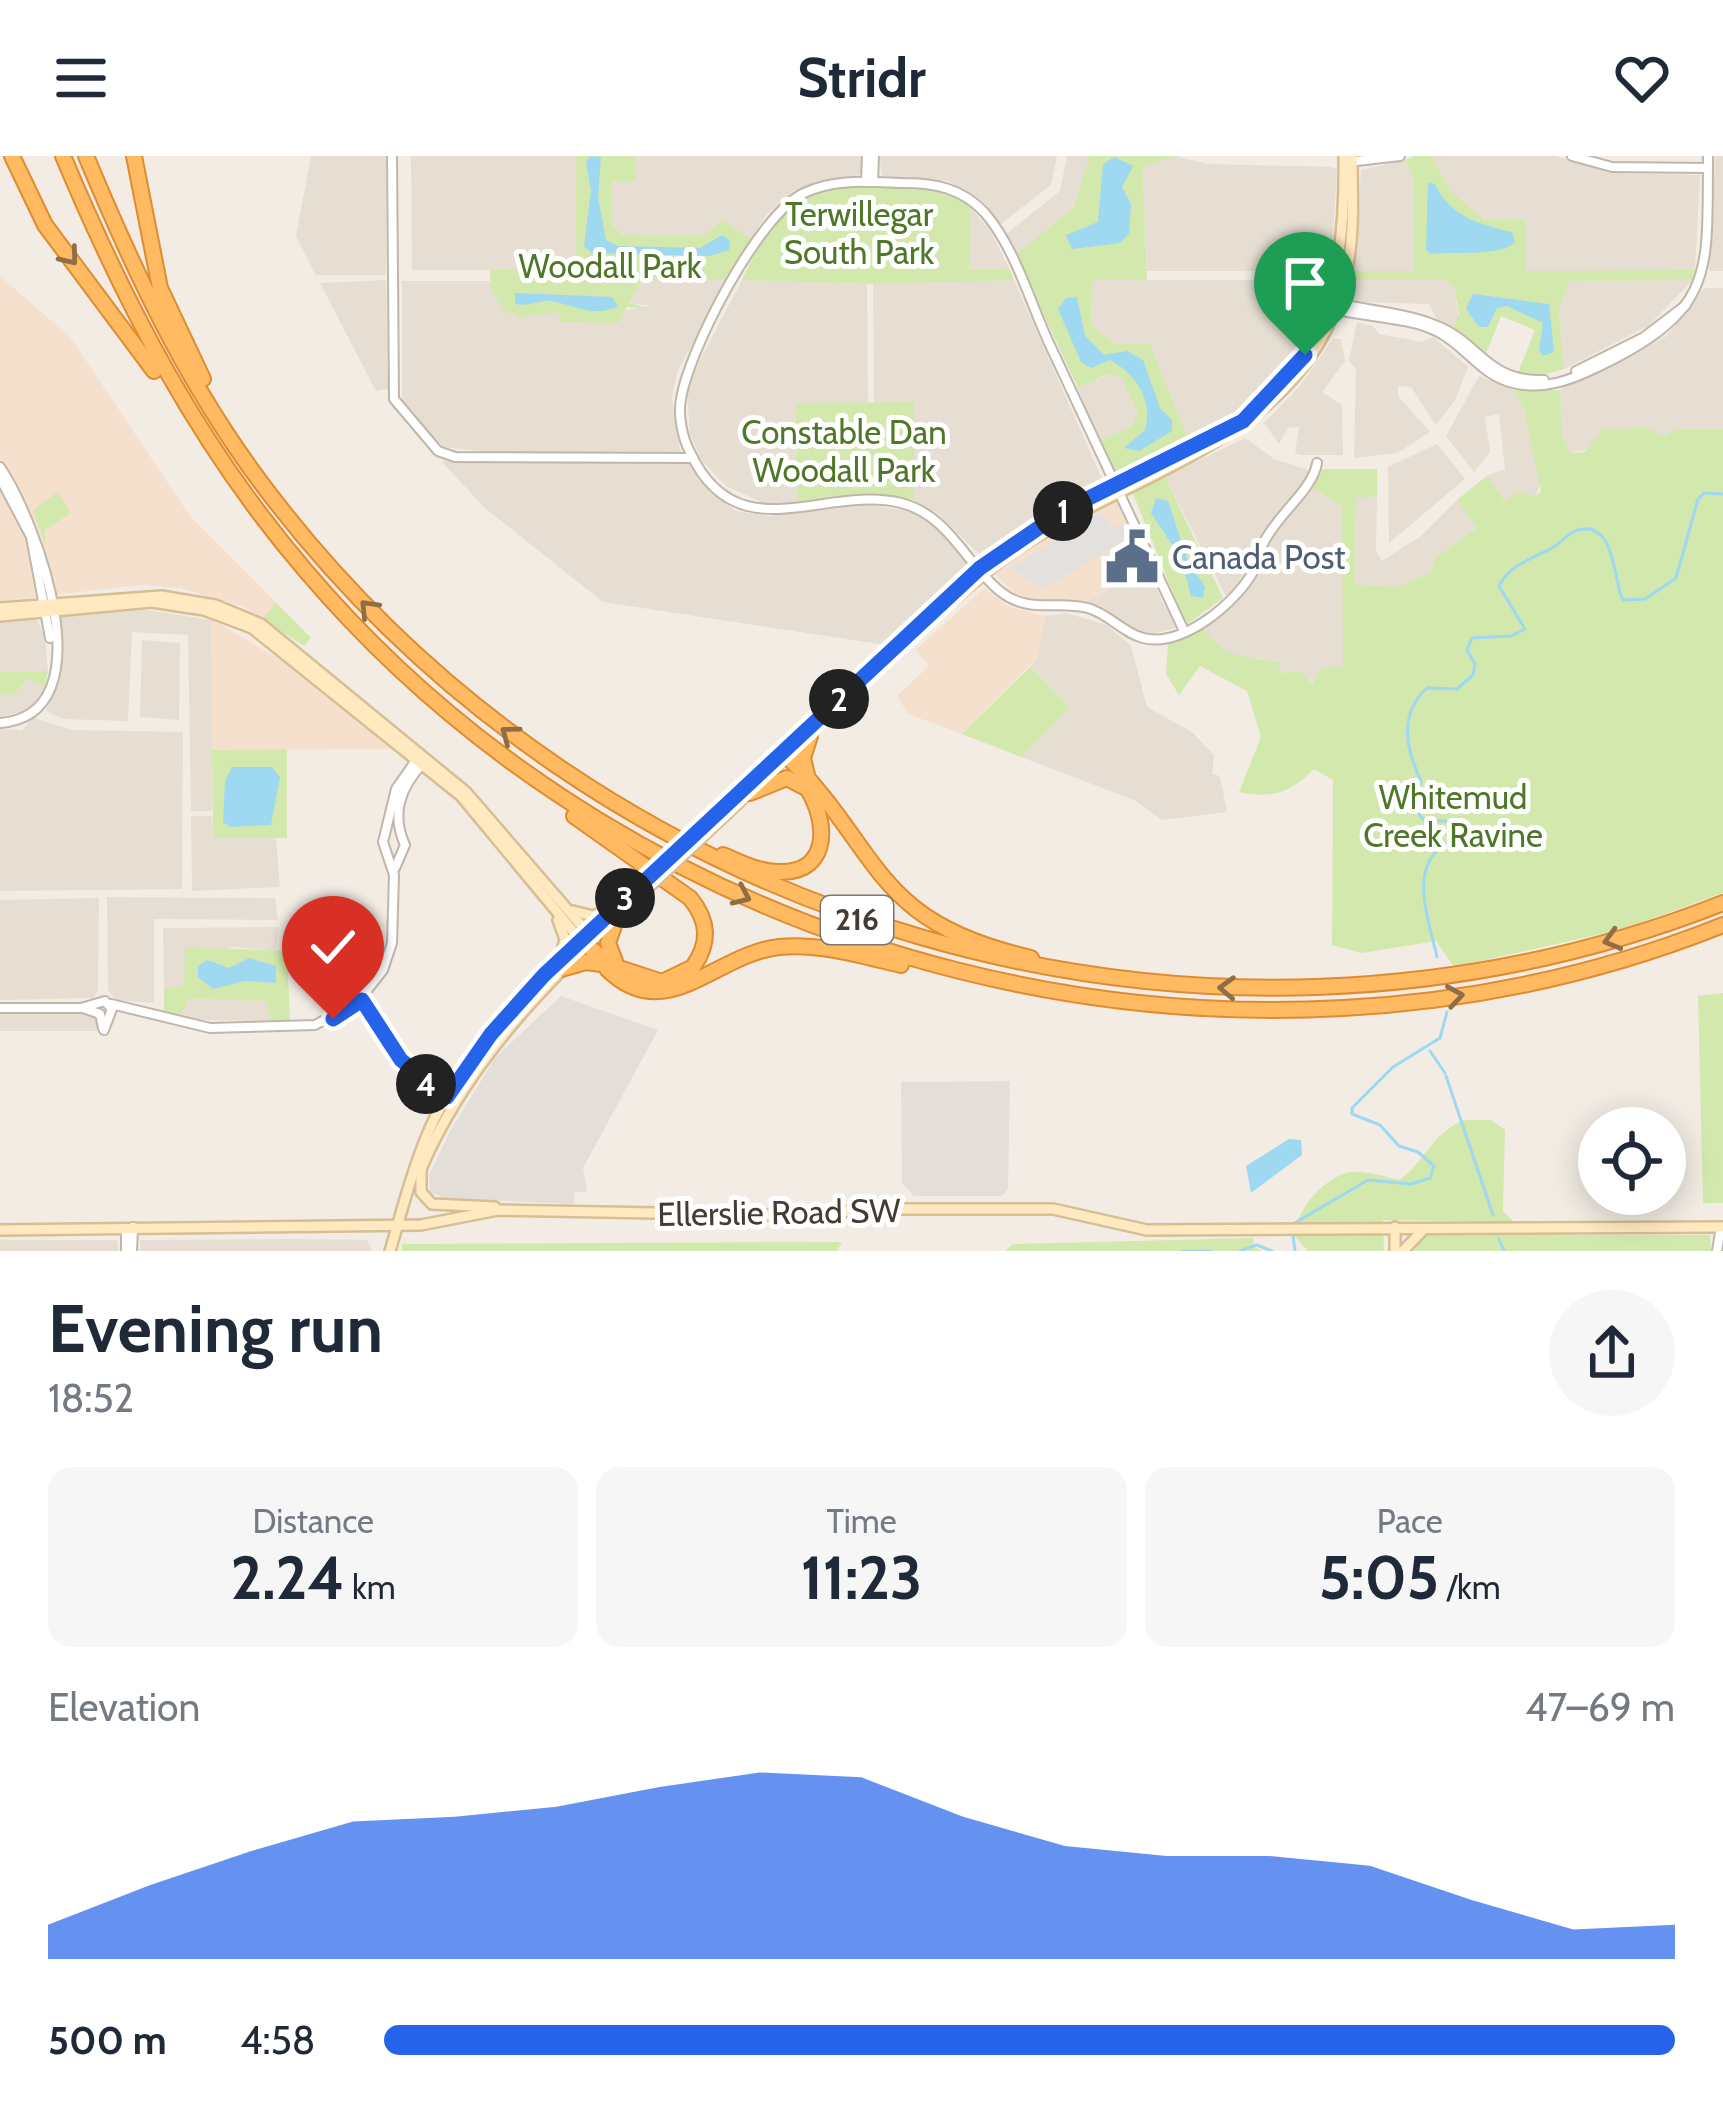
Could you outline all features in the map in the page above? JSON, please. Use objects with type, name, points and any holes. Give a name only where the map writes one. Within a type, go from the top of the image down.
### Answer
[{"type":"highway","points":[[13,156],[53,236],[129,332],[238,498],[279,539]]},
{"type":"highway","name":"216","points":[[63,156],[157,359],[204,437],[279,539],[363,633],[464,725],[580,808],[718,886],[865,945],[994,980],[1190,1008],[1360,1006],[1547,979],[1720,927]]},
{"type":"highway","name":"216","points":[[86,156],[169,338],[265,488],[326,564],[405,646],[490,719],[569,777],[697,852],[881,928],[998,960],[1171,986],[1300,989],[1462,974],[1585,948],[1723,902]]},
{"type":"highway","points":[[134,156],[151,254],[169,311],[265,488]]},
{"type":"highway","points":[[464,725],[515,771],[697,906],[706,935],[693,967],[662,982],[614,966],[560,965]]},
{"type":"highway","points":[[569,777],[719,853],[782,873],[805,865],[822,844],[822,816],[802,761],[810,736]]},
{"type":"highway","points":[[783,756],[882,881],[932,923],[1007,952],[1171,986]]},
{"type":"highway","points":[[750,793],[787,778],[809,784]]},
{"type":"highway","points":[[614,966],[608,943],[618,909]]},
{"type":"highway","points":[[587,939],[614,966]]},
{"type":"highway","points":[[587,939],[631,988],[656,994],[781,947],[821,948],[969,981],[994,980]]},
{"type":"main road","points":[[390,1251],[448,1102],[478,1050],[560,965],[982,571],[1117,488],[1248,417],[1300,363],[1333,306],[1351,244],[1348,158]]},
{"type":"main road","points":[[700,834],[750,793],[783,756],[810,736],[982,571]]},
{"type":"main road","points":[[0,612],[161,596],[239,614],[294,646],[493,819],[565,904],[587,939]]},
{"type":"main road","points":[[422,758],[471,806],[554,910],[587,939]]},
{"type":"main road","points":[[529,877],[587,939]]},
{"type":"main road","points":[[565,904],[593,916],[618,909]]},
{"type":"main road","points":[[402,1211],[448,1102],[560,965],[565,939],[554,910]]},
{"type":"main road","points":[[421,1168],[421,1192],[438,1206],[536,1211]]},
{"type":"main road","name":"Ellerslie Road SW","points":[[0,1230],[398,1226],[536,1211],[766,1215],[1026,1208],[1147,1230],[1722,1227]]},
{"type":"main road","name":"Ellerslie Road SW","points":[[485,1214],[638,1219],[1074,1214]]},
{"type":"main road","points":[[1398,1227],[1400,1251]]},
{"type":"main road","points":[[1400,1251],[1410,1238],[1429,1227]]},
{"type":"street","points":[[392,156],[394,402],[448,457],[693,458]]},
{"type":"street","points":[[870,156],[870,182]]},
{"type":"street","points":[[1348,158],[1400,156]]},
{"type":"street","points":[[1571,156],[1612,167],[1708,168]]},
{"type":"street","points":[[1333,306],[1428,328],[1492,375],[1539,386],[1568,380],[1643,344],[1671,325],[1687,304],[1706,258],[1708,156]]},
{"type":"street","points":[[1184,631],[999,234],[980,208],[939,185],[870,182],[806,192],[764,227],[687,371],[680,406],[693,458],[709,482],[730,497],[770,512],[870,500],[908,505],[944,527],[1007,596],[1034,607],[1090,609],[1149,639],[1184,631],[1220,609],[1251,574],[1275,520],[1311,483],[1317,463]]},
{"type":"street","points":[[0,467],[33,524],[49,607],[54,683],[42,706],[28,718],[0,723]]},
{"type":"street","points":[[0,478],[32,537],[49,607]]},
{"type":"street","points":[[0,1008],[129,1008],[203,1028],[303,1028],[333,1019],[362,1000],[383,970],[392,943],[394,854],[383,844],[397,789],[422,758]]},
{"type":"street","points":[[394,854],[405,845],[399,802],[422,758]]},
{"type":"street","points":[[388,836],[401,836]]},
{"type":"street","points":[[362,1000],[401,1060],[448,1102]]},
{"type":"street","points":[[129,1227],[129,1251]]},
{"type":"street","points":[[1720,1251],[1722,1227]]},
{"type":"shaded area","points":[[311,156],[386,156],[386,275],[316,275],[296,236]]},
{"type":"shaded area","points":[[411,156],[576,156],[577,271],[412,270]]},
{"type":"shaded area","points":[[636,156],[861,156],[861,174],[795,190],[767,214],[751,239],[729,227],[703,236],[623,235],[612,224],[612,180],[636,181]]},
{"type":"shaded area","points":[[879,156],[1057,156],[1051,185],[1001,224],[981,200],[948,181],[882,176]]},
{"type":"shaded area","points":[[1067,156],[1090,156],[1081,196],[1065,218],[1016,255],[1006,234],[1060,191]]},
{"type":"shaded area","points":[[1175,156],[1208,164],[1337,170],[1331,271],[1147,271],[1145,166]]},
{"type":"shaded area","points":[[1432,156],[1556,156],[1609,173],[1700,175],[1695,270],[1526,272],[1484,220],[1450,190]]},
{"type":"shaded area","points":[[1715,156],[1723,156],[1723,271],[1709,271]]},
{"type":"shaded area","points":[[1405,160],[1414,180],[1414,271],[1354,271],[1361,170]]},
{"type":"shaded area","points":[[968,205],[989,229],[1010,270],[969,270]]},
{"type":"shaded area","points":[[0,276],[71,338],[190,516],[311,638],[304,646],[244,607],[180,588],[141,585],[0,601]]},
{"type":"shaded area","points":[[642,279],[729,279],[677,372],[672,398],[680,450],[710,491],[736,511],[769,516],[868,505],[915,512],[941,532],[969,566],[886,645],[603,602],[485,508],[441,461],[486,462],[487,452],[444,447],[402,404],[402,281],[491,281],[512,315],[560,312],[560,322],[650,306],[629,303]]},
{"type":"shaded area","points":[[386,280],[388,389],[376,391],[320,283]]},
{"type":"shaded area","points":[[742,280],[867,284],[868,403],[796,403],[797,506],[763,503],[726,486],[701,460],[690,434],[687,393],[692,375]]},
{"type":"shaded area","points":[[878,280],[1014,280],[1103,481],[1018,527],[980,555],[937,513],[914,501],[914,403],[874,403],[873,284]]},
{"type":"shaded area","points":[[1093,280],[1329,283],[1301,346],[1281,373],[1230,419],[1189,441],[1150,344],[1114,344],[1091,324]]},
{"type":"shaded area","points":[[1354,280],[1444,280],[1454,287],[1459,322],[1453,328],[1437,320],[1429,304],[1352,302],[1348,293]]},
{"type":"shaded area","points":[[1693,280],[1648,326],[1564,369],[1559,310],[1569,281]]},
{"type":"shaded area","points":[[1704,288],[1723,288],[1723,430],[1675,429],[1664,436],[1570,453],[1562,434],[1560,390],[1667,336]]},
{"type":"shaded area","points":[[1357,322],[1373,326],[1379,334],[1422,342],[1433,337],[1468,367],[1455,400],[1436,425],[1411,387],[1398,386],[1398,396],[1430,432],[1397,453],[1354,458],[1356,369],[1349,361]]},
{"type":"shaded area","points":[[1333,339],[1341,339],[1345,361],[1322,392],[1342,405],[1343,455],[1300,455],[1295,453],[1299,427],[1288,428],[1279,444],[1264,423],[1299,387]]},
{"type":"shaded area","points":[[1109,374],[1123,379],[1139,412],[1132,427],[1098,441],[1078,388]]},
{"type":"shaded area","points":[[1479,376],[1514,390],[1524,409],[1542,479],[1536,496],[1504,501],[1488,475],[1505,469],[1499,414],[1485,417],[1490,452],[1474,472],[1446,436]]},
{"type":"shaded area","points":[[1245,438],[1274,459],[1311,471],[1305,483],[1342,506],[1344,666],[1314,684],[1301,671],[1277,673],[1262,659],[1234,657],[1212,643],[1202,626],[1230,604],[1165,477]]},
{"type":"shaded area","points":[[1437,444],[1465,479],[1389,543],[1388,467]]},
{"type":"shaded area","points":[[1377,496],[1376,550],[1382,561],[1421,536],[1457,500],[1477,528],[1435,558],[1431,572],[1398,587],[1355,586],[1356,497]]},
{"type":"shaded area","points":[[1118,500],[1145,567],[1087,602],[1031,599],[1013,592],[995,574],[1048,536]]},
{"type":"shaded area","points":[[1100,512],[1113,528],[1123,522],[1131,537],[1043,589],[1010,568]]},
{"type":"shaded area","points":[[1145,567],[1176,628],[1151,634],[1134,630],[1087,602]]},
{"type":"shaded area","points":[[984,588],[1009,607],[1045,616],[1037,658],[962,734],[908,714],[897,696],[929,666],[915,650]]},
{"type":"shaded area","points":[[146,610],[212,620],[212,811],[191,811],[188,635],[132,632],[128,721],[63,719],[46,711],[62,671],[59,617]]},
{"type":"shaded area","points":[[1066,613],[1107,625],[1131,646],[1147,707],[1192,732],[1214,755],[1212,774],[1220,776],[1227,812],[1162,820],[1134,800],[1021,757],[1070,708],[1030,667],[1037,658],[1045,616]]},
{"type":"shaded area","points":[[211,619],[305,674],[395,749],[212,750]]},
{"type":"shaded area","points":[[37,620],[45,638],[48,671],[0,672],[0,623]]},
{"type":"shaded area","points":[[142,640],[180,643],[179,720],[140,717]]},
{"type":"shaded area","points":[[28,679],[45,687],[40,698],[29,710],[0,717],[0,696],[15,693]]},
{"type":"shaded area","points":[[33,718],[73,730],[183,732],[182,889],[0,891],[0,729],[22,730]]},
{"type":"shaded area","points":[[191,816],[212,816],[213,838],[276,838],[280,887],[192,891]]},
{"type":"shaded area","points":[[107,897],[275,898],[278,920],[154,919],[154,1003],[116,1000],[108,990]]},
{"type":"shaded area","points":[[99,898],[98,990],[93,998],[0,1000],[0,900]]},
{"type":"shaded area","points":[[279,927],[276,951],[232,947],[184,986],[164,989],[163,928]]},
{"type":"shaded area","points":[[561,996],[658,1030],[583,1168],[587,1192],[575,1192],[574,1204],[445,1198],[430,1192],[429,1175],[449,1133],[495,1058]]},
{"type":"shaded area","points":[[189,999],[268,1001],[270,1021],[198,1020],[181,1015]]},
{"type":"shaded area","points":[[0,1013],[85,1013],[97,1019],[97,1031],[0,1031]]},
{"type":"shaded area","points":[[1010,1081],[1008,1189],[1002,1196],[914,1196],[902,1183],[901,1082]]},
{"type":"shaded area","points":[[0,1240],[117,1240],[119,1251],[0,1251]]},
{"type":"shaded area","points":[[140,1240],[367,1240],[372,1251],[140,1251]]},
{"type":"green space","name":"Woodall Park","points":[[576,156],[636,156],[636,181],[612,181],[612,224],[623,235],[703,236],[722,220],[751,239],[729,279],[642,280],[629,303],[650,309],[627,307],[618,323],[560,322],[559,312],[522,317],[505,312],[491,289],[490,270],[576,270]]},
{"type":"green space","points":[[1090,156],[1175,156],[1145,166],[1143,174],[1147,280],[1093,280],[1091,324],[1114,344],[1150,344],[1189,441],[1121,475],[1114,475],[1098,441],[1132,427],[1138,412],[1122,378],[1108,374],[1078,388],[1016,255],[1074,207]]},
{"type":"green space","points":[[1432,156],[1450,190],[1484,220],[1525,220],[1526,271],[1695,270],[1693,280],[1569,281],[1559,310],[1564,369],[1543,375],[1518,373],[1535,330],[1501,316],[1485,356],[1453,328],[1459,314],[1454,287],[1444,280],[1354,280],[1354,271],[1414,271],[1414,180],[1405,160]]},
{"type":"green space","name":"Terwillegar South Park","points":[[933,187],[960,196],[970,219],[969,270],[1010,270],[1014,280],[867,284],[742,280],[772,227],[799,202],[835,188]]},
{"type":"green space","name":"Whitemud Creek Ravine","points":[[1514,390],[1560,390],[1562,434],[1571,453],[1585,452],[1603,429],[1647,428],[1664,436],[1675,429],[1723,430],[1723,893],[1623,929],[1454,967],[1436,941],[1362,953],[1332,945],[1333,780],[1314,769],[1280,792],[1239,792],[1261,737],[1247,691],[1200,666],[1179,695],[1166,674],[1168,644],[1202,626],[1226,651],[1281,663],[1277,673],[1301,671],[1313,684],[1320,669],[1343,666],[1342,506],[1313,488],[1323,469],[1377,469],[1377,496],[1356,498],[1355,585],[1398,587],[1431,572],[1435,558],[1477,528],[1457,500],[1488,475],[1504,501],[1518,492],[1536,496],[1541,491],[1524,409]]},
{"type":"green space","name":"Constable Dan Woodall Park","points":[[914,402],[914,500],[864,494],[797,506],[796,403]]},
{"type":"green space","points":[[1165,477],[1223,598],[1186,625],[1132,491]]},
{"type":"green space","points":[[58,492],[71,513],[45,530],[45,544],[33,510]]},
{"type":"green space","points":[[276,603],[311,638],[304,646],[263,619]]},
{"type":"green space","points":[[1030,667],[1070,708],[1021,757],[962,734]]},
{"type":"green space","points":[[48,671],[45,687],[28,679],[15,693],[0,696],[0,672]]},
{"type":"green space","points":[[287,749],[287,838],[213,838],[212,750]]},
{"type":"green space","points":[[185,947],[287,951],[290,1021],[270,1021],[267,1001],[189,999],[181,1015],[164,1011],[164,989],[184,986]]},
{"type":"green space","points":[[1723,993],[1723,1203],[1703,1203],[1698,996]]},
{"type":"green space","points":[[1463,1120],[1491,1120],[1505,1130],[1503,1211],[1514,1222],[1383,1220],[1384,1251],[1308,1251],[1295,1236],[1306,1205],[1331,1180],[1357,1172],[1400,1180],[1442,1134]]},
{"type":"green space","points":[[1423,1235],[1710,1235],[1711,1251],[1414,1251]]},
{"type":"green space","points":[[1253,1238],[1253,1247],[1262,1251],[1005,1251],[1013,1244]]},
{"type":"green space","points":[[842,1242],[837,1251],[402,1251],[402,1244]]},
{"type":"water","points":[[601,157],[598,197],[606,240],[618,246],[700,248],[722,235],[730,240],[729,250],[710,256],[592,253],[584,246],[591,191],[586,161]]},
{"type":"water","points":[[1114,157],[1133,166],[1122,187],[1131,204],[1129,234],[1120,243],[1072,249],[1066,235],[1098,222],[1103,164]]},
{"type":"water","points":[[1428,183],[1435,184],[1457,211],[1512,232],[1515,242],[1488,252],[1431,254],[1426,250]]},
{"type":"water","points":[[515,293],[612,297],[618,306],[593,311],[552,301],[515,304]]},
{"type":"water","points":[[1473,294],[1549,304],[1554,352],[1543,356],[1539,351],[1543,323],[1507,306],[1497,308],[1488,327],[1479,327],[1466,309]]},
{"type":"water","points":[[1077,297],[1085,336],[1104,355],[1127,351],[1143,360],[1160,408],[1172,420],[1172,431],[1139,451],[1124,448],[1145,430],[1144,398],[1127,372],[1110,360],[1091,368],[1081,362],[1058,309],[1066,298]]},
{"type":"water","points":[[1156,498],[1168,501],[1187,559],[1205,587],[1203,598],[1191,596],[1181,558],[1151,513]]},
{"type":"water","points":[[232,767],[272,767],[280,777],[271,825],[230,827],[223,822],[225,781]]},
{"type":"water","points":[[249,958],[276,966],[276,983],[245,981],[213,989],[198,977],[198,966],[207,960],[229,968]]},
{"type":"water","points":[[1289,1139],[1301,1140],[1302,1155],[1251,1193],[1246,1166]]},
{"type":"waterway","points":[[1437,957],[1424,898],[1426,868],[1445,845],[1471,834],[1465,823],[1423,819],[1412,805],[1421,781],[1412,757],[1408,721],[1418,698],[1427,688],[1457,689],[1473,675],[1475,664],[1467,650],[1472,638],[1511,636],[1525,629],[1499,586],[1515,567],[1572,532],[1589,529],[1606,542],[1623,600],[1645,599],[1676,578],[1698,499],[1704,493],[1723,494]]},
{"type":"waterway","points":[[1293,1224],[1368,1180],[1411,1184],[1430,1178],[1434,1166],[1418,1152],[1399,1146],[1380,1125],[1352,1114],[1352,1108],[1393,1067],[1440,1038],[1447,1012]]},
{"type":"waterway","points":[[1430,1051],[1445,1073]]},
{"type":"waterway","points":[[1446,1076],[1493,1215]]},
{"type":"waterway","points":[[1293,1235],[1295,1251]]},
{"type":"waterway","points":[[1499,1239],[1504,1251]]},
{"type":"waterway","points":[[1240,1251],[1257,1245],[1272,1251]]},
{"type":"waterway","points":[[1183,1251],[1211,1251]]},
{"type":"place","name":"Canada Post","points":[[1132,557]]},
{"type":"route","points":[[333,1019],[362,1000],[401,1060],[447,1097],[491,1034],[544,975],[980,568],[1063,511],[1243,421],[1286,381],[1305,355]]}]
